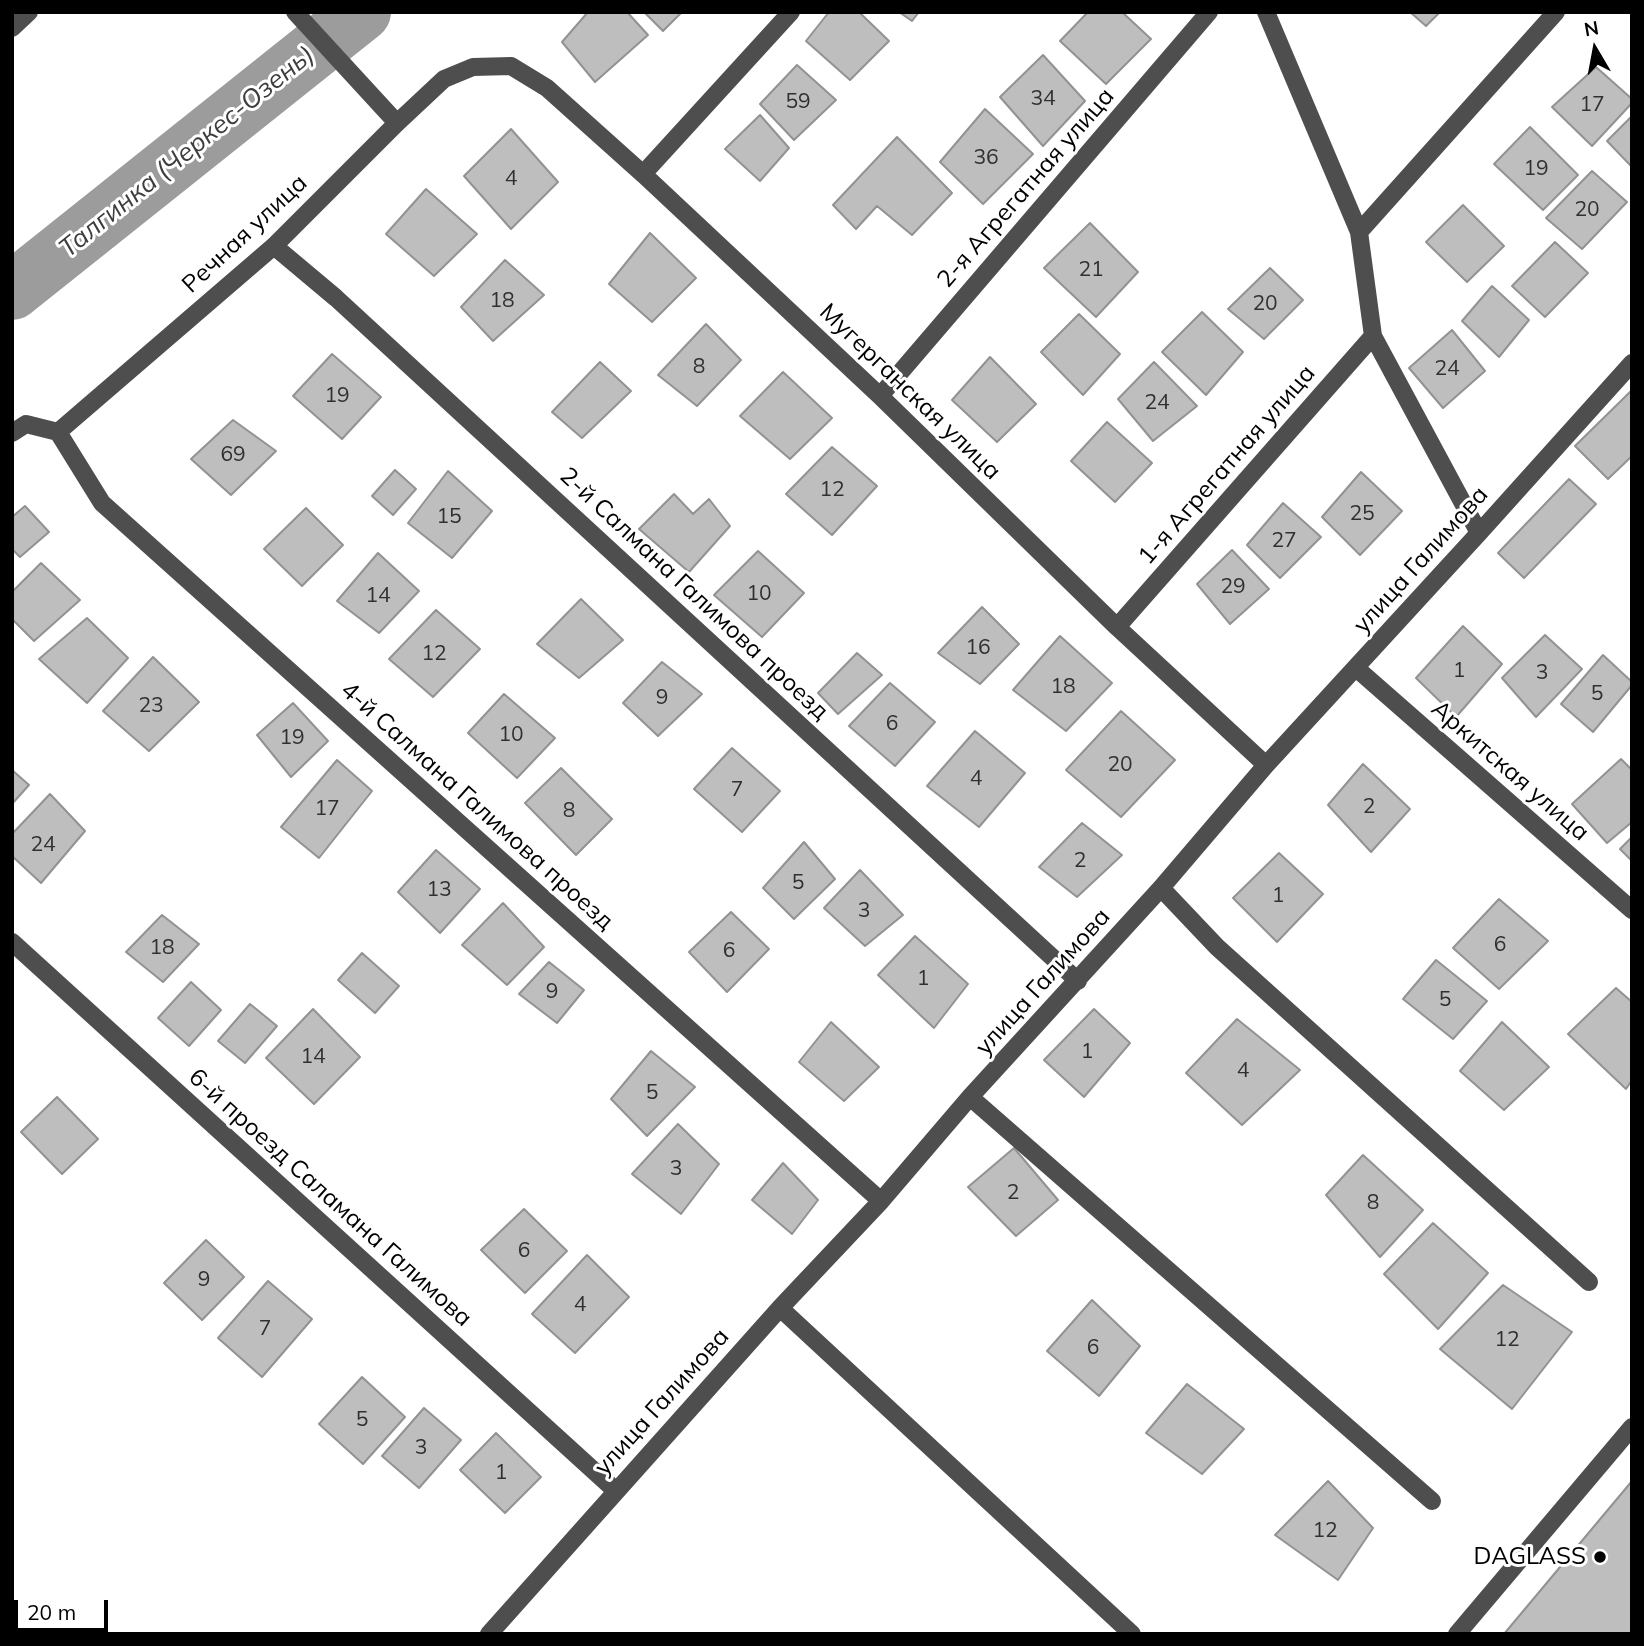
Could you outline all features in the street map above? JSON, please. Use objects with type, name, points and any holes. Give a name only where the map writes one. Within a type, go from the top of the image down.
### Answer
[{"type":"street","points":[[12,28],[29,12]]},
{"type":"street","points":[[295,12],[397,123]]},
{"type":"street","points":[[643,174],[791,12]]},
{"type":"street","name":"2-я Агрегатная улица","points":[[880,396],[1209,12]]},
{"type":"street","points":[[1266,12],[1360,232],[1373,336],[1479,533]]},
{"type":"street","points":[[1360,232],[1556,12]]},
{"type":"street","name":"Мугерганская улица","points":[[511,66],[547,88],[643,174],[880,396],[1117,627],[1266,765]]},
{"type":"street","name":"Речная улица","points":[[58,432],[274,246],[444,79],[473,67],[511,66]]},
{"type":"street","name":"2-й Салмана Галимова проезд","points":[[274,246],[357,316],[1078,981]]},
{"type":"street","name":"1-я Агрегатная улица","points":[[1117,627],[1373,336]]},
{"type":"street","name":"улица Галимова","points":[[489,1634],[615,1490],[881,1201],[970,1097],[1078,981],[1266,765],[1632,363]]},
{"type":"street","points":[[12,433],[26,424],[58,432]]},
{"type":"street","name":"4-й Салмана Галимова проезд","points":[[58,432],[102,503],[881,1201]]},
{"type":"street","name":"Аркитская улица","points":[[1356,668],[1632,910]]},
{"type":"street","points":[[1161,888],[1217,947],[1589,1282]]},
{"type":"street","name":"6-й проезд Саламана Галимова","points":[[12,942],[615,1490]]},
{"type":"street","points":[[970,1097],[1432,1501]]},
{"type":"street","points":[[780,1308],[1132,1634]]},
{"type":"street","points":[[1457,1634],[1632,1427]]},
{"type":"building","points":[[588,12],[627,12],[648,35],[595,82],[562,42]]},
{"type":"building","points":[[644,12],[682,12],[663,31]]},
{"type":"building","points":[[829,12],[859,12],[889,41],[850,80],[806,41]]},
{"type":"building","points":[[899,12],[919,12],[912,21]]},
{"type":"building","points":[[1088,12],[1122,12],[1151,39],[1106,84],[1060,41]]},
{"type":"building","points":[[1410,12],[1440,12],[1426,26]]},
{"type":"building","points":[[1043,55],[1085,101],[1043,146],[1000,97]]},
{"type":"building","points":[[797,65],[836,100],[794,140],[760,104]]},
{"type":"building","points":[[1596,67],[1632,99],[1632,103],[1592,146],[1552,107]]},
{"type":"building","points":[[985,109],[1033,154],[983,204],[940,162]]},
{"type":"building","points":[[760,115],[789,148],[760,181],[725,149]]},
{"type":"building","points":[[1632,116],[1632,167],[1607,141]]},
{"type":"building","points":[[1530,127],[1578,175],[1543,210],[1494,164]]},
{"type":"building","points":[[511,129],[558,182],[511,229],[464,176]]},
{"type":"building","points":[[897,137],[952,193],[912,235],[877,206],[856,229],[833,205]]},
{"type":"building","points":[[1592,171],[1627,202],[1582,249],[1546,218]]},
{"type":"building","points":[[426,189],[477,234],[434,276],[386,234]]},
{"type":"building","points":[[1463,205],[1504,246],[1467,282],[1426,242]]},
{"type":"building","points":[[1090,223],[1138,272],[1096,317],[1044,268]]},
{"type":"building","points":[[650,233],[696,278],[652,322],[609,284]]},
{"type":"building","points":[[1555,242],[1588,273],[1545,317],[1512,286]]},
{"type":"building","points":[[505,260],[544,295],[493,341],[461,307]]},
{"type":"building","points":[[1270,268],[1303,300],[1264,339],[1228,309]]},
{"type":"building","points":[[1492,286],[1529,320],[1499,357],[1462,321]]},
{"type":"building","points":[[1202,312],[1243,352],[1206,395],[1162,352]]},
{"type":"building","points":[[1079,314],[1120,354],[1083,395],[1041,352]]},
{"type":"building","points":[[706,324],[741,360],[697,406],[658,375]]},
{"type":"building","points":[[1452,330],[1485,371],[1443,408],[1409,368]]},
{"type":"building","points":[[332,354],[381,397],[342,439],[293,396]]},
{"type":"building","points":[[990,357],[1036,404],[997,442],[952,400]]},
{"type":"building","points":[[600,362],[631,391],[582,438],[552,412]]},
{"type":"building","points":[[1154,362],[1197,406],[1153,441],[1118,399]]},
{"type":"building","points":[[783,372],[832,418],[790,459],[740,416]]},
{"type":"building","points":[[1632,390],[1632,456],[1608,479],[1575,446]]},
{"type":"building","points":[[233,420],[276,451],[231,495],[191,459]]},
{"type":"building","points":[[1107,422],[1152,463],[1115,502],[1071,461]]},
{"type":"building","points":[[832,447],[877,486],[832,535],[786,494]]},
{"type":"building","points":[[395,470],[416,489],[393,515],[372,496]]},
{"type":"building","points":[[448,471],[492,511],[452,558],[408,523]]},
{"type":"building","points":[[1361,472],[1402,511],[1360,555],[1322,517]]},
{"type":"building","points":[[1569,479],[1596,504],[1524,578],[1498,553]]},
{"type":"building","points":[[674,494],[693,514],[709,499],[730,526],[689,572],[639,529]]},
{"type":"building","points":[[1283,503],[1321,537],[1280,578],[1247,545]]},
{"type":"building","points":[[25,506],[49,532],[20,557],[12,549],[12,517]]},
{"type":"building","points":[[306,508],[343,545],[302,586],[264,549]]},
{"type":"building","points":[[1232,550],[1269,589],[1230,624],[1197,584]]},
{"type":"building","points":[[758,551],[804,593],[762,637],[714,595]]},
{"type":"building","points":[[378,553],[419,591],[379,633],[337,601]]},
{"type":"building","points":[[41,563],[80,600],[34,641],[12,619],[12,592]]},
{"type":"building","points":[[581,599],[623,640],[579,678],[537,644]]},
{"type":"building","points":[[982,607],[1019,644],[980,684],[938,653]]},
{"type":"building","points":[[436,610],[480,649],[433,697],[389,659]]},
{"type":"building","points":[[87,618],[128,658],[87,703],[39,659]]},
{"type":"building","points":[[1463,626],[1502,664],[1456,717],[1416,678]]},
{"type":"building","points":[[1545,635],[1582,669],[1536,717],[1502,678]]},
{"type":"building","points":[[1060,636],[1112,683],[1066,731],[1013,690]]},
{"type":"building","points":[[857,653],[882,675],[838,714],[818,693]]},
{"type":"building","points":[[1603,655],[1632,685],[1593,732],[1561,704]]},
{"type":"building","points":[[153,657],[199,702],[149,751],[103,711]]},
{"type":"building","points":[[662,662],[702,694],[658,736],[623,703]]},
{"type":"building","points":[[890,683],[935,722],[895,766],[849,726]]},
{"type":"building","points":[[504,694],[555,738],[517,778],[468,733]]},
{"type":"building","points":[[293,703],[328,741],[291,777],[257,735]]},
{"type":"building","points":[[1121,711],[1175,760],[1121,817],[1066,770]]},
{"type":"building","points":[[975,731],[1025,773],[979,827],[927,786]]},
{"type":"building","points":[[732,748],[780,791],[742,832],[694,789]]},
{"type":"building","points":[[1621,759],[1632,770],[1632,822],[1607,843],[1572,804]]},
{"type":"building","points":[[337,760],[372,791],[319,858],[281,827]]},
{"type":"building","points":[[1363,764],[1410,809],[1371,852],[1328,805]]},
{"type":"building","points":[[561,768],[612,819],[576,855],[525,803]]},
{"type":"building","points":[[12,770],[29,785],[12,804]]},
{"type":"building","points":[[50,794],[85,831],[41,883],[12,856],[12,834]]},
{"type":"building","points":[[1082,823],[1122,855],[1077,897],[1039,867]]},
{"type":"building","points":[[1632,837],[1632,861],[1620,849]]},
{"type":"building","points":[[804,842],[835,879],[794,919],[763,888]]},
{"type":"building","points":[[436,850],[480,889],[440,933],[398,892]]},
{"type":"building","points":[[1279,853],[1323,894],[1277,942],[1233,898]]},
{"type":"building","points":[[860,870],[903,915],[865,946],[824,908]]},
{"type":"building","points":[[1499,899],[1548,941],[1499,989],[1453,948]]},
{"type":"building","points":[[503,903],[544,947],[507,985],[462,945]]},
{"type":"building","points":[[731,912],[769,949],[727,992],[689,952]]},
{"type":"building","points":[[162,915],[199,944],[163,982],[126,952]]},
{"type":"building","points":[[915,936],[968,984],[934,1028],[878,975]]},
{"type":"building","points":[[362,953],[399,986],[375,1013],[338,980]]},
{"type":"building","points":[[1436,960],[1487,1001],[1453,1039],[1403,999]]},
{"type":"building","points":[[549,962],[584,990],[557,1023],[519,994]]},
{"type":"building","points":[[191,982],[221,1010],[189,1046],[158,1018]]},
{"type":"building","points":[[1616,988],[1632,1002],[1632,1080],[1626,1089],[1568,1034]]},
{"type":"building","points":[[250,1004],[277,1026],[245,1063],[218,1041]]},
{"type":"building","points":[[313,1009],[360,1057],[314,1104],[266,1058]]},
{"type":"building","points":[[1094,1009],[1130,1043],[1084,1097],[1044,1060]]},
{"type":"building","points":[[1237,1019],[1300,1070],[1242,1125],[1186,1073]]},
{"type":"building","points":[[831,1022],[879,1067],[844,1101],[799,1062]]},
{"type":"building","points":[[1502,1022],[1549,1067],[1504,1110],[1460,1071]]},
{"type":"building","points":[[651,1051],[695,1087],[647,1136],[611,1099]]},
{"type":"building","points":[[57,1097],[98,1139],[62,1174],[21,1132]]},
{"type":"building","points":[[678,1124],[719,1164],[681,1214],[632,1174]]},
{"type":"building","points":[[1014,1148],[1058,1200],[1016,1236],[968,1187]]},
{"type":"building","points":[[1363,1155],[1423,1210],[1380,1257],[1326,1195]]},
{"type":"building","points":[[783,1163],[818,1200],[792,1234],[752,1200]]},
{"type":"building","points":[[524,1209],[567,1251],[525,1293],[481,1250]]},
{"type":"building","points":[[1433,1223],[1488,1273],[1438,1329],[1384,1274]]},
{"type":"building","points":[[206,1240],[244,1277],[202,1320],[164,1283]]},
{"type":"building","points":[[587,1255],[629,1297],[575,1353],[532,1314]]},
{"type":"building","points":[[268,1281],[312,1319],[262,1377],[218,1338]]},
{"type":"building","points":[[1503,1285],[1572,1332],[1512,1409],[1440,1349]]},
{"type":"building","points":[[1092,1300],[1140,1346],[1099,1396],[1047,1351]]},
{"type":"building","points":[[362,1377],[405,1417],[363,1464],[319,1424]]},
{"type":"building","points":[[1187,1384],[1244,1429],[1202,1474],[1146,1433]]},
{"type":"building","points":[[424,1408],[461,1440],[419,1488],[382,1456]]},
{"type":"building","points":[[496,1433],[541,1477],[505,1513],[460,1470]]},
{"type":"building","points":[[1328,1481],[1373,1528],[1338,1580],[1275,1535]]},
{"type":"building","name":"DAGLASS","points":[[1632,1481],[1632,1634],[1504,1634]]},
{"type":"waterway","name":"Талгинка (Черкес-Озень)","points":[[12,291],[362,12]]},
{"type":"place","name":"DAGLASS","points":[[1600,1557]]}]
